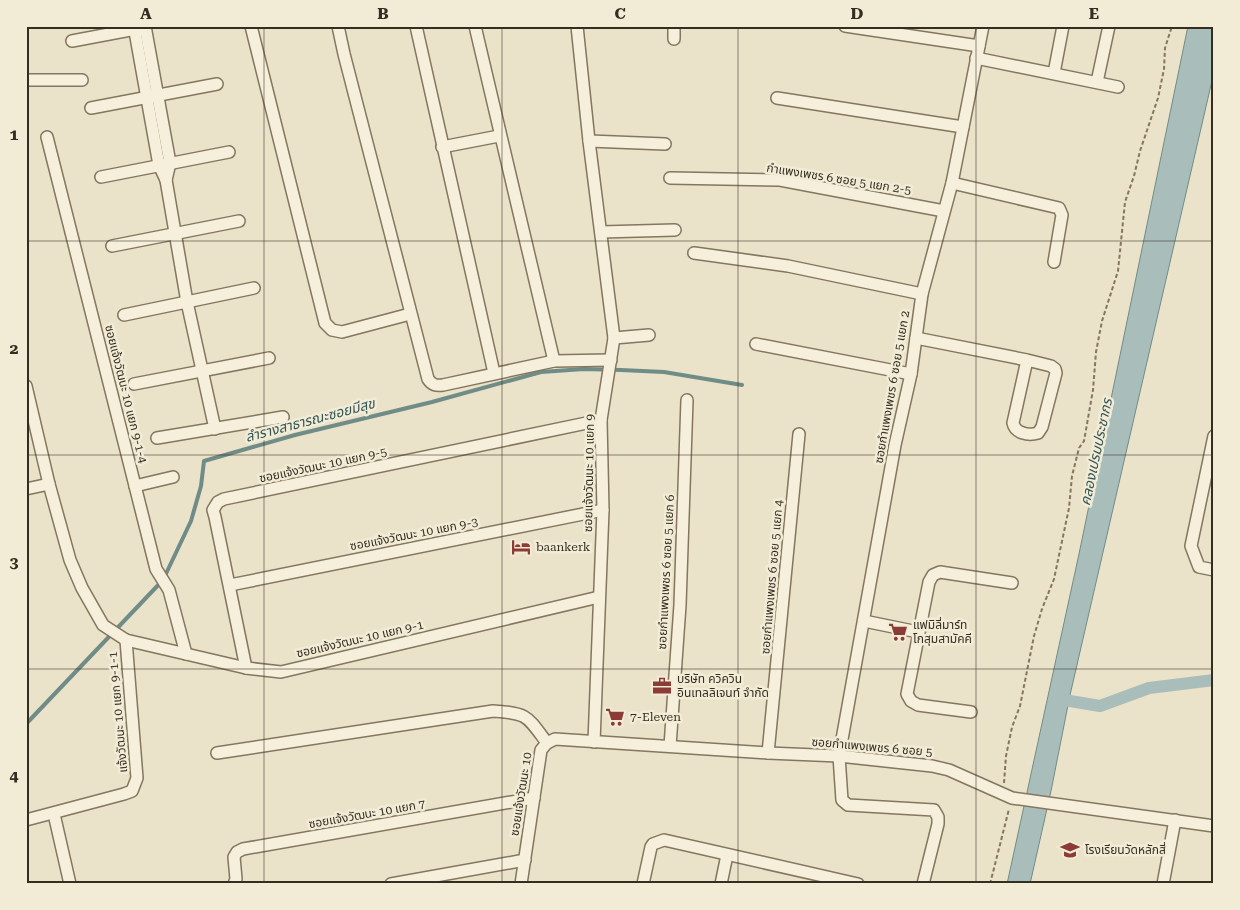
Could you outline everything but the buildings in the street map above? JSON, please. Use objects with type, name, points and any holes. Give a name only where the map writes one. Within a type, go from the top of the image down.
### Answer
[{"type":"street","points":[[251,26],[325,323],[332,330],[342,332],[410,314]]},
{"type":"street","points":[[338,26],[428,379],[433,385],[443,385],[554,362],[610,366]]},
{"type":"street","points":[[416,26],[494,373]]},
{"type":"street","points":[[475,26],[499,136],[554,362]]},
{"type":"street","name":"ซอยแจ้งวัฒนะ 10 แยก 9","points":[[577,26],[589,141],[614,338],[602,420],[603,510],[594,742]]},
{"type":"street","points":[[674,26],[674,39]]},
{"type":"street","points":[[845,26],[898,30],[979,46]]},
{"type":"street","name":"ซอยกำแพงเพชร 6 ซอย 5 แยก 2","points":[[923,884],[938,824],[938,817],[934,810],[848,805],[842,800],[839,756],[895,445],[911,374],[922,294],[952,183],[983,26]]},
{"type":"street","points":[[1054,73],[1064,26]]},
{"type":"street","points":[[1097,82],[1109,26]]},
{"type":"street","points":[[72,41],[142,27],[165,164],[174,234],[214,429]]},
{"type":"street","points":[[976,58],[1118,86]]},
{"type":"street","points":[[26,80],[82,80]]},
{"type":"street","points":[[91,108],[217,84]]},
{"type":"street","points":[[778,98],[963,128]]},
{"type":"street","points":[[442,147],[499,136]]},
{"type":"street","name":"ซอยแจ้งวัฒนะ 10 แยก 9-1-4","points":[[47,137],[158,574],[167,585],[172,597],[186,654]]},
{"type":"street","points":[[589,141],[666,144]]},
{"type":"street","points":[[101,177],[230,152]]},
{"type":"street","name":"กำแพงเพชร 6 ซอย 5 แยก 2-5","points":[[670,178],[780,180],[944,211]]},
{"type":"street","points":[[952,183],[1059,208],[1062,215],[1054,262]]},
{"type":"street","points":[[112,246],[239,221]]},
{"type":"street","points":[[601,232],[675,230]]},
{"type":"street","points":[[694,253],[788,266],[922,294]]},
{"type":"street","points":[[124,316],[254,288]]},
{"type":"street","points":[[614,338],[649,335]]},
{"type":"street","points":[[916,338],[1027,360],[1051,366],[1055,369],[1056,373],[1042,427],[1038,433],[1032,435],[1018,431],[1014,428],[1013,422],[1027,360]]},
{"type":"street","points":[[756,344],[911,374]]},
{"type":"street","points":[[134,384],[269,358]]},
{"type":"street","name":"ซอยแจ้งวัฒนะ 10 แยก 9-1","points":[[26,387],[49,484],[70,560],[82,588],[103,625],[123,638],[246,668],[281,672],[599,597]]},
{"type":"street","name":"ซอยกำแพงเพชร 6 ซอย 5 แยก 6","points":[[670,746],[680,605],[687,400]]},
{"type":"street","points":[[157,438],[283,417]]},
{"type":"street","name":"ซอยแจ้งวัฒนะ 10 แยก 9-5","points":[[246,668],[213,510],[218,502],[602,420]]},
{"type":"street","name":"ซอยกำแพงเพชร 6 ซอย 5 แยก 4","points":[[768,753],[799,434]]},
{"type":"street","points":[[1214,436],[1191,546],[1199,567],[1214,570]]},
{"type":"street","points":[[135,486],[172,477]]},
{"type":"street","points":[[26,489],[49,484]]},
{"type":"street","name":"ซอยแจ้งวัฒนะ 10 แยก 9-3","points":[[230,585],[603,510]]},
{"type":"street","points":[[971,712],[918,705],[911,701],[907,694],[929,582],[933,575],[940,572],[1012,583]]},
{"type":"street","points":[[864,621],[918,632]]},
{"type":"street","name":"แจ้งวัฒนะ 10 แยก 9-1-1","points":[[26,820],[124,794],[132,791],[136,786],[137,764],[123,638]]},
{"type":"street","points":[[216,753],[493,711],[522,714],[532,723],[546,743]]},
{"type":"street","name":"ซอยแจ้งวัฒนะ 10","points":[[521,884],[541,750],[546,743],[555,739],[670,746]]},
{"type":"street","name":"ซอยกำแพงเพชร 6 ซอย 5","points":[[670,746],[839,756],[932,766],[949,770],[1008,795],[1214,826]]},
{"type":"street","name":"ซอยแจ้งวัฒนะ 10 แยก 7","points":[[234,884],[236,879],[234,857],[237,852],[243,850],[534,798]]},
{"type":"street","points":[[54,814],[70,884]]},
{"type":"street","points":[[1163,884],[1175,820]]},
{"type":"street","points":[[642,884],[651,847],[658,841],[664,840],[858,884]]},
{"type":"street","points":[[721,884],[727,855]]},
{"type":"street","points":[[391,884],[525,860]]},
{"type":"street","points":[[807,884],[810,872]]},
{"type":"path","points":[[990,884],[1008,795],[1006,756],[1012,727],[1020,706],[1034,636],[1054,579],[1070,508],[1072,476],[1079,448],[1084,441],[1102,321],[1118,271],[1124,202],[1158,98],[1164,69],[1164,48],[1172,26]]},
{"type":"shaded area","points":[[1188,26],[1214,26],[1214,72],[1070,695],[1030,884],[1007,884],[1079,554]]},
{"type":"waterway","name":"ลำรางสาธารณะซอยมีสุข","points":[[26,724],[163,580],[191,521],[201,486],[204,461],[295,435],[432,402],[541,372],[584,369],[664,372],[742,385]]},
{"type":"waterway","points":[[1058,699],[1100,706],[1149,688],[1214,680]]},
{"type":"place","name":"baankerk","points":[[521,547]]},
{"type":"place","name":"แฟมิลี่มาร์ท โกสุมสามัคคี","points":[[898,632]]},
{"type":"place","name":"บริษัท ควิควิน อินเทลลิเจนท์ จำกัด","points":[[662,686]]},
{"type":"place","name":"7-Eleven","points":[[615,717]]},
{"type":"place","name":"โรงเรียนวัดหลักสี่","points":[[1070,850]]},
{"type":"water label","name":"คลองเปรมประชากร","points":[[1096,452]]}]
